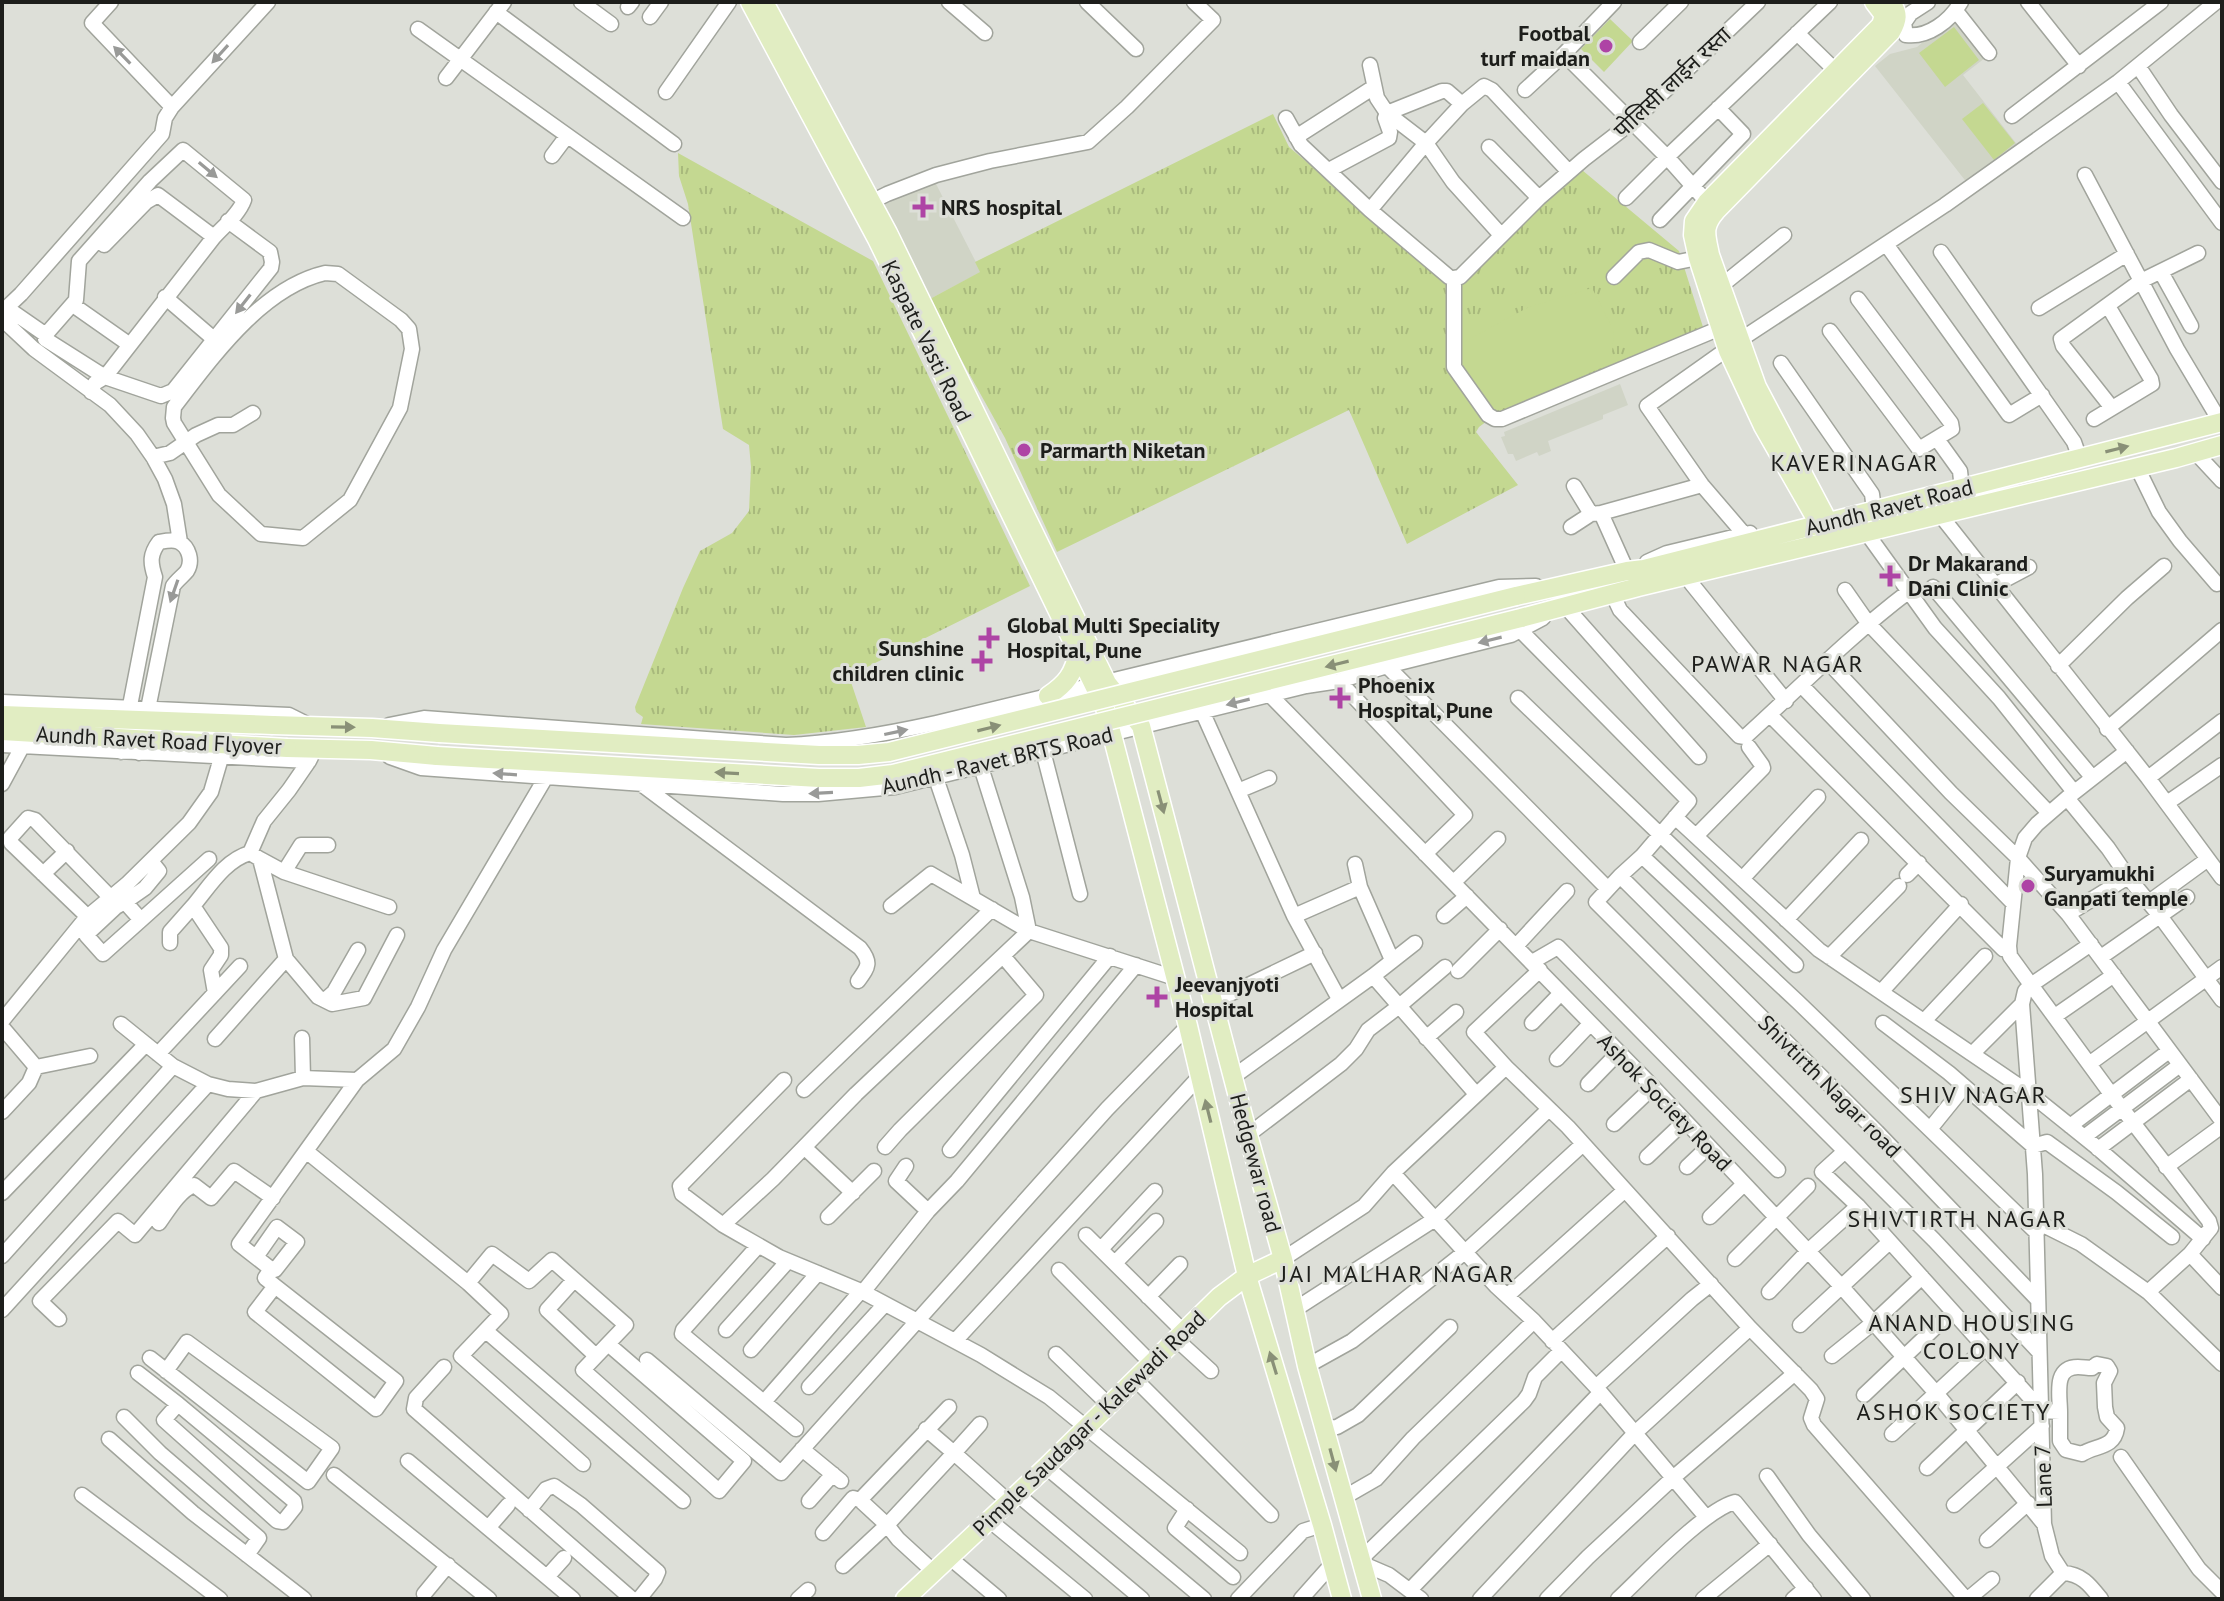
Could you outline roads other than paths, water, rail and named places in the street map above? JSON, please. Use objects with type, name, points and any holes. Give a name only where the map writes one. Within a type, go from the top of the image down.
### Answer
[{"type":"main road","name":"Kaspate Vasti Road","points":[[750,2],[867,205]]},
{"type":"main road","name":"Kaspate Vasti Road","points":[[764,2],[867,205],[1101,684]]},
{"type":"main road","points":[[1874,2],[1881,10],[1894,16]]},
{"type":"main road","points":[[1731,336],[1721,286],[1710,255],[1707,224],[1734,184],[1836,71],[1881,25],[1894,16]]},
{"type":"main road","points":[[1820,517],[1808,493],[1763,426],[1731,336],[1698,258],[1693,235],[1694,221],[1707,202],[1734,184],[1883,41],[1894,16]]},
{"type":"main road","name":"Aundh Ravet Road","points":[[371,750],[819,778],[893,774],[1521,624],[1563,607],[1612,593],[1633,576],[2222,423]]},
{"type":"main road","name":"Aundh Ravet Road","points":[[372,728],[808,755],[889,752],[1556,586],[1633,576],[2044,488],[2222,445]]},
{"type":"main road","name":"Kaspate Vasti Road","points":[[1024,527],[1078,652],[1101,684]]},
{"type":"main road","points":[[1048,696],[1065,685],[1078,652]]},
{"type":"main road","points":[[1101,684],[1141,726]]},
{"type":"main road","name":"Hedgewar road","points":[[1101,684],[1188,1026],[1247,1276],[1342,1599]]},
{"type":"main road","name":"Aundh Ravet Road Flyover","points":[[2,715],[313,727]]},
{"type":"main road","name":"Hedgewar road","points":[[1141,726],[1283,1259],[1307,1366],[1372,1599]]},
{"type":"main road","points":[[313,727],[372,728]]},
{"type":"main road","name":"Aundh Ravet Road Flyover","points":[[2,731],[287,748],[312,755]]},
{"type":"main road","points":[[312,755],[371,750]]},
{"type":"main road","name":"Pimple Saudagar - Kalewadi Road","points":[[905,1599],[1046,1467],[1219,1297],[1247,1276],[1283,1259]]},
{"type":"street","points":[[111,2],[92,23],[172,107]]},
{"type":"street","points":[[4,313],[162,134],[165,118],[172,107],[268,2]]},
{"type":"street","points":[[581,2],[611,24]]},
{"type":"street","points":[[650,17],[661,2]]},
{"type":"street","points":[[666,92],[729,2]]},
{"type":"street","points":[[949,2],[985,33]]},
{"type":"street","points":[[1087,2],[1136,49]]},
{"type":"street","points":[[867,205],[936,175],[1088,142],[1213,20],[1194,2]]},
{"type":"street","points":[[1525,90],[1614,2]]},
{"type":"street","points":[[1640,42],[1681,2]]},
{"type":"street","points":[[1626,198],[1830,2]]},
{"type":"street","points":[[1928,2],[1911,13],[1894,16],[1906,35],[1918,37],[1943,23],[1958,6],[1989,53]]},
{"type":"street","points":[[2028,2],[2079,66]]},
{"type":"street","points":[[2012,116],[2161,2]]},
{"type":"street","points":[[1744,534],[1702,485],[1647,406],[1731,336],[1886,244],[1945,205],[2118,82],[2216,2]]},
{"type":"street","name":"पोलिसी लाईन रस्ता","points":[[1454,278],[1469,270],[1539,198],[1632,122],[1748,5]]},
{"type":"street","points":[[446,78],[500,7],[674,144]]},
{"type":"street","points":[[418,29],[683,218]]},
{"type":"street","points":[[1797,33],[1836,71]]},
{"type":"street","points":[[1564,54],[1667,157],[1707,202]]},
{"type":"street","points":[[1370,65],[1377,98],[1387,113],[1426,143],[1453,182],[1501,235]]},
{"type":"street","points":[[2138,66],[2222,182]]},
{"type":"street","points":[[2118,82],[2222,223]]},
{"type":"street","points":[[1296,137],[1374,87]]},
{"type":"street","points":[[1370,210],[1426,143],[1480,87],[1488,87],[1569,172]]},
{"type":"street","points":[[1387,113],[1442,91],[1447,91],[1462,104]]},
{"type":"street","points":[[1660,220],[1743,134],[1718,108]]},
{"type":"street","points":[[1329,170],[1389,138],[1387,113]]},
{"type":"street","points":[[1286,118],[1301,145],[1370,210],[1454,278],[1454,367],[1483,409],[1495,419],[1731,336]]},
{"type":"street","points":[[552,156],[567,136]]},
{"type":"street","points":[[1489,147],[1539,198]]},
{"type":"street","points":[[95,395],[95,383],[105,377],[244,200],[183,150],[150,181],[79,261],[77,295],[73,305],[45,339],[105,377],[157,396],[168,394],[271,268],[270,252],[228,221]]},
{"type":"street","points":[[2085,175],[2177,349],[2222,423]]},
{"type":"street","points":[[79,261],[94,254],[146,202],[158,195],[214,237]]},
{"type":"street","points":[[1721,286],[1784,235]]},
{"type":"street","points":[[1886,244],[2009,415],[2042,395]]},
{"type":"street","points":[[1614,277],[1639,252],[1649,250],[1678,262],[1698,258]]},
{"type":"street","points":[[1941,252],[2074,442],[2080,459]]},
{"type":"street","points":[[2112,408],[2063,346],[2061,339],[2141,281],[2198,253]]},
{"type":"street","points":[[2039,308],[2127,254]]},
{"type":"street","points":[[2161,272],[2191,326]]},
{"type":"street","points":[[338,274],[409,329],[412,349],[400,408],[350,500],[303,538],[261,534],[219,495],[186,441],[173,418],[174,407],[183,395],[235,332],[283,291],[314,275],[338,274]]},
{"type":"street","points":[[165,297],[215,340]]},
{"type":"street","points":[[1830,331],[1917,448],[1921,450],[1952,429],[1951,423],[1858,299]]},
{"type":"street","points":[[73,305],[130,345]]},
{"type":"street","points":[[2094,419],[2152,384],[2108,306]]},
{"type":"street","points":[[4,313],[46,335]]},
{"type":"street","points":[[4,313],[34,349],[110,405],[137,434],[165,479],[174,504],[180,542],[189,552],[186,571],[173,586],[139,753]]},
{"type":"street","points":[[1781,363],[1872,494],[1873,502]]},
{"type":"street","points":[[153,457],[170,453],[218,425],[233,425],[253,413]]},
{"type":"street","points":[[1937,439],[1960,471],[1961,480]]},
{"type":"street","points":[[2195,452],[2222,481]]},
{"type":"street","points":[[1633,576],[1644,564],[1667,553],[2019,466],[2041,469]]},
{"type":"street","points":[[2137,467],[2159,512],[2217,584]]},
{"type":"street","points":[[1571,527],[1596,514],[1702,485]]},
{"type":"street","points":[[1574,486],[1646,591],[1691,583],[1827,546],[1871,539],[2027,500],[2044,488]]},
{"type":"street","points":[[1945,521],[2148,778],[2222,878]]},
{"type":"street","points":[[1871,539],[1944,638],[2036,742],[2128,877],[2222,1000]]},
{"type":"street","points":[[121,752],[155,577],[151,564],[152,552],[159,542],[180,542]]},
{"type":"street","points":[[2058,666],[2164,566]]},
{"type":"street","points":[[1995,585],[2029,567]]},
{"type":"street","points":[[1691,583],[1786,701]]},
{"type":"street","points":[[372,728],[424,718],[770,744],[820,744],[873,737],[1499,587],[1556,586]]},
{"type":"street","points":[[1933,587],[2092,777]]},
{"type":"street","points":[[1845,590],[1868,623],[2049,813]]},
{"type":"street","points":[[1744,742],[1745,737],[1868,623],[1908,592]]},
{"type":"street","points":[[1612,593],[1620,610],[1762,765],[1761,772],[1696,836]]},
{"type":"street","points":[[1563,607],[1699,757]]},
{"type":"street","points":[[1521,624],[1689,801],[1642,856],[1596,902],[1934,1240],[2039,1352]]},
{"type":"street","name":"Aundh - Ravet BRTS Road","points":[[371,750],[421,768],[641,784],[783,794],[895,787],[1306,686],[1339,681],[1511,635],[1521,624]]},
{"type":"street","points":[[2107,729],[2222,630]]},
{"type":"street","points":[[1828,662],[1951,793],[2018,858],[2068,914],[2222,1124],[2166,1167]]},
{"type":"street","points":[[1387,666],[1608,889]]},
{"type":"street","points":[[1339,681],[1465,815],[1425,854]]},
{"type":"street","points":[[1802,686],[2013,903]]},
{"type":"street","name":"Ashok Society Road","points":[[1270,695],[1653,1087],[1841,1286],[1936,1393],[2044,1524]]},
{"type":"street","points":[[1518,698],[1796,965]]},
{"type":"street","points":[[2,702],[289,715],[313,727]]},
{"type":"street","points":[[1202,711],[1294,916],[1339,999]]},
{"type":"street","points":[[1770,715],[2003,949],[2009,946]]},
{"type":"street","points":[[2148,778],[2222,721]]},
{"type":"street","points":[[2,745],[221,758],[312,755]]},
{"type":"street","points":[[2,784],[22,747]]},
{"type":"street","points":[[1043,751],[1080,894]]},
{"type":"street","points":[[2127,751],[2070,795],[2025,838],[2018,858],[2009,946],[2010,956],[2031,985],[2210,1223],[2210,1231],[2190,1254],[2148,1292]]},
{"type":"street","points":[[312,755],[264,821],[255,856],[286,959],[318,997],[332,1004],[364,998],[397,935]]},
{"type":"street","points":[[36,1067],[2,1024],[88,917],[118,900],[189,823],[214,783],[221,758]]},
{"type":"street","points":[[2167,803],[2222,765]]},
{"type":"street","points":[[981,767],[1022,897],[1029,931]]},
{"type":"street","points":[[256,1257],[277,1227],[297,1242],[275,1270],[271,1269],[239,1244],[357,1080],[394,1049],[418,1007],[444,950],[546,777]]},
{"type":"street","points":[[936,778],[973,898]]},
{"type":"street","points":[[1238,791],[1269,778]]},
{"type":"street","points":[[641,784],[860,948],[867,957],[867,968],[858,981]]},
{"type":"street","points":[[1742,879],[1818,797]]},
{"type":"street","points":[[1675,817],[1829,957],[2028,1092],[2203,1239]]},
{"type":"street","points":[[88,917],[9,841],[28,818],[35,820],[141,920]]},
{"type":"street","points":[[1454,882],[1498,839]]},
{"type":"street","points":[[1786,920],[1861,840]]},
{"type":"street","points":[[284,872],[301,845],[328,845]]},
{"type":"street","points":[[43,874],[67,851]]},
{"type":"street","points":[[170,943],[170,932],[222,871],[244,854],[255,856],[284,872],[389,907]]},
{"type":"street","points":[[1642,856],[2037,1228],[2081,1244],[2148,1292],[2222,1364]]},
{"type":"street","points":[[118,900],[116,907],[86,935],[103,954],[209,859]]},
{"type":"street","points":[[2149,902],[2208,859]]},
{"type":"street","points":[[1829,957],[1919,863]]},
{"type":"street","points":[[1355,864],[1360,887],[1392,960]]},
{"type":"street","points":[[891,906],[931,874],[1029,931],[1175,978]]},
{"type":"street","name":"Shivtirth Nagar road","points":[[1620,876],[1877,1132],[2037,1299]]},
{"type":"street","points":[[2068,914],[2128,877]]},
{"type":"street","points":[[1294,916],[1360,887]]},
{"type":"street","points":[[1516,946],[1567,891]]},
{"type":"street","points":[[1444,916],[1467,896]]},
{"type":"street","points":[[2101,957],[2187,897]]},
{"type":"street","points":[[1881,992],[1961,904]]},
{"type":"street","points":[[193,906],[221,948],[221,955],[211,970],[215,993]]},
{"type":"street","points":[[804,1090],[992,909]]},
{"type":"street","points":[[1248,1135],[1341,1064],[1356,1049],[1368,1030],[1500,929]]},
{"type":"street","points":[[723,1225],[1029,931]]},
{"type":"street","points":[[1233,1077],[1415,943]]},
{"type":"street","points":[[1972,1054],[2022,1004],[2025,991],[2031,985],[2091,944]]},
{"type":"street","points":[[1778,1170],[1558,947],[1474,1032],[1583,1144],[1750,1328],[1795,1373],[1817,1399],[1811,1418],[1814,1425],[1967,1599],[1992,1579]]},
{"type":"street","points":[[325,1000],[334,992],[358,950]]},
{"type":"street","points":[[1213,1002],[1315,953]]},
{"type":"street","points":[[885,1147],[1035,997],[1035,992],[1003,956]]},
{"type":"street","points":[[950,1150],[1110,956]]},
{"type":"street","points":[[1924,1021],[1985,956]]},
{"type":"street","points":[[215,1039],[286,959]]},
{"type":"street","points":[[764,1402],[957,1181],[1136,965]]},
{"type":"street","points":[[158,1054],[240,966]]},
{"type":"street","points":[[2089,1064],[2222,967]]},
{"type":"street","points":[[2055,1016],[2114,975]]},
{"type":"street","points":[[1373,976],[1476,1094]]},
{"type":"street","points":[[1532,1023],[1561,993]]},
{"type":"street","name":"Lane 7","points":[[2022,1004],[2037,1228],[2044,1524]]},
{"type":"street","points":[[1426,1038],[1456,1012]]},
{"type":"street","points":[[1883,1023],[2033,1146],[2047,1142],[2172,1237]]},
{"type":"street","points":[[121,1024],[173,1066],[208,1084],[228,1089],[256,1091],[303,1078],[357,1080]]},
{"type":"street","points":[[1557,1059],[1590,1024]]},
{"type":"street","points":[[647,1360],[781,1473],[1107,1109],[1188,1026]]},
{"type":"street","points":[[302,1038],[303,1078]]},
{"type":"street","points":[[2,1193],[146,1044]]},
{"type":"street","points":[[2070,1126],[2169,1051]]},
{"type":"street","points":[[1588,1084],[1619,1052]]},
{"type":"street","points":[[36,1067],[90,1056]]},
{"type":"street","points":[[2084,1137],[2180,1065]]},
{"type":"street","points":[[2,1256],[173,1066]]},
{"type":"street","points":[[2,1112],[29,1083],[36,1067]]},
{"type":"street","points":[[1283,1259],[1364,1206],[1393,1173],[1506,1067]]},
{"type":"street","points":[[955,1341],[1199,1077]]},
{"type":"street","points":[[2098,1149],[2191,1079]]},
{"type":"street","points":[[784,1080],[680,1186],[682,1194],[723,1225],[758,1246],[862,1292],[955,1341],[1049,1397],[1240,1553]]},
{"type":"street","points":[[2,1310],[208,1084]]},
{"type":"street","points":[[1614,1124],[1653,1087]]},
{"type":"street","points":[[1930,1129],[1964,1087]]},
{"type":"street","points":[[59,1319],[40,1301],[118,1221],[135,1235],[256,1091]]},
{"type":"street","points":[[1294,1310],[1435,1219],[1549,1109]]},
{"type":"street","points":[[1647,1157],[1685,1121]]},
{"type":"street","points":[[1307,1366],[1352,1341],[1465,1252],[1583,1144]]},
{"type":"street","points":[[804,1147],[853,1193]]},
{"type":"street","points":[[1687,1167],[1708,1147]]},
{"type":"street","points":[[306,1151],[468,1283],[501,1314],[461,1356],[583,1464]]},
{"type":"street","points":[[1844,1152],[1822,1172],[1858,1206],[2018,1382],[2042,1418]]},
{"type":"street","points":[[906,1166],[896,1181],[928,1211]]},
{"type":"street","points":[[159,1223],[191,1185],[211,1198],[234,1171],[273,1198]]},
{"type":"street","points":[[828,1217],[874,1171]]},
{"type":"street","points":[[1393,1173],[1598,1390],[1706,1517]]},
{"type":"street","points":[[1710,1217],[1744,1184]]},
{"type":"street","points":[[1735,1259],[1808,1186]]},
{"type":"street","points":[[1507,1296],[1625,1190]]},
{"type":"street","points":[[1101,1249],[1155,1191]]},
{"type":"street","points":[[1769,1292],[1858,1206]]},
{"type":"street","points":[[1115,1263],[1156,1221]]},
{"type":"street","points":[[1086,1235],[1148,1297],[1211,1371]]},
{"type":"street","points":[[1668,1236],[1556,1346],[1535,1377],[1524,1401],[1361,1562],[1389,1575],[1415,1595],[1598,1390],[1711,1284]]},
{"type":"street","points":[[758,1246],[682,1334],[796,1429]]},
{"type":"street","points":[[1800,1325],[1884,1247]]},
{"type":"street","points":[[468,1283],[492,1254],[529,1281],[552,1260],[626,1325],[583,1370],[719,1491],[744,1461],[608,1344]]},
{"type":"street","points":[[2190,1254],[2222,1288]]},
{"type":"street","points":[[726,1330],[788,1261]]},
{"type":"street","points":[[1148,1297],[1180,1264]]},
{"type":"street","points":[[271,1269],[265,1278],[396,1381],[376,1409],[255,1312],[275,1286]]},
{"type":"street","points":[[1059,1270],[1151,1363]]},
{"type":"street","points":[[751,1350],[818,1273]]},
{"type":"street","points":[[1832,1356],[1922,1277]]},
{"type":"street","points":[[574,1280],[547,1310],[596,1356]]},
{"type":"street","points":[[809,1387],[885,1304]]},
{"type":"street","points":[[1864,1395],[1943,1320]]},
{"type":"street","points":[[1343,1498],[1376,1479],[1413,1438],[1534,1321]]},
{"type":"street","points":[[1325,1428],[1337,1427],[1358,1415],[1450,1327]]},
{"type":"street","points":[[1480,1599],[1635,1433],[1750,1328]]},
{"type":"street","points":[[486,1331],[683,1501]]},
{"type":"street","points":[[150,1358],[166,1371],[308,1482],[332,1448],[187,1342],[166,1371]]},
{"type":"street","points":[[1892,1434],[1985,1348]]},
{"type":"street","points":[[1056,1354],[1109,1405]]},
{"type":"street","points":[[2107,1366],[2110,1371],[2104,1383],[2105,1407],[2107,1417],[2117,1428],[2111,1441],[2082,1454],[2066,1450],[2060,1441],[2060,1412],[2059,1379],[2062,1374],[2075,1367],[2107,1366]]},
{"type":"street","points":[[444,1367],[416,1398],[414,1409],[632,1599]]},
{"type":"street","points":[[138,1373],[178,1404],[294,1501],[295,1507],[283,1522],[277,1521],[164,1420],[178,1404]]},
{"type":"street","points":[[1547,1599],[1674,1477],[1795,1373]]},
{"type":"street","points":[[1135,1379],[1271,1515]]},
{"type":"street","points":[[1927,1468],[2018,1382]]},
{"type":"street","points":[[860,1500],[949,1407]]},
{"type":"street","points":[[1954,1505],[2042,1418],[2060,1412]]},
{"type":"street","points":[[124,1417],[160,1453],[259,1538],[247,1555]]},
{"type":"street","points":[[843,1566],[887,1525],[980,1424]]},
{"type":"street","points":[[926,1429],[1142,1599]]},
{"type":"street","points":[[109,1439],[193,1513],[304,1599]]},
{"type":"street","points":[[802,1449],[837,1478],[809,1501]]},
{"type":"street","points":[[2121,1457],[2199,1569],[2222,1592]]},
{"type":"street","points":[[408,1461],[573,1599]]},
{"type":"street","points":[[1046,1467],[1204,1599]]},
{"type":"street","points":[[334,1475],[489,1599]]},
{"type":"street","points":[[1767,1476],[1809,1535],[1863,1599]]},
{"type":"street","points":[[529,1510],[546,1489],[558,1487],[656,1569],[655,1579],[639,1599]]},
{"type":"street","points":[[1987,1540],[2026,1500],[2043,1491]]},
{"type":"street","points":[[82,1495],[220,1599]]},
{"type":"street","points":[[823,1533],[853,1498],[860,1500],[934,1572]]},
{"type":"street","points":[[1618,1599],[1706,1517],[1735,1502],[1810,1594],[1793,1599]]},
{"type":"street","points":[[488,1528],[508,1505]]},
{"type":"street","points":[[1187,1509],[1175,1528],[1233,1577]]},
{"type":"street","points":[[989,1520],[1085,1599]]},
{"type":"street","points":[[2044,1524],[2052,1556],[2063,1573]]},
{"type":"street","points":[[1238,1599],[1303,1531],[1322,1525]]},
{"type":"street","points":[[1703,1599],[1770,1544]]},
{"type":"street","points":[[547,1577],[564,1558]]},
{"type":"street","points":[[950,1558],[999,1599]]},
{"type":"street","points":[[1301,1599],[1333,1563]]},
{"type":"street","points":[[424,1594],[448,1565]]},
{"type":"street","points":[[2037,1599],[2063,1573],[2075,1574],[2088,1582],[2101,1599]]},
{"type":"place","name":"Footbal turf maidan","points":[[1606,46]]},
{"type":"place","name":"NRS hospital","points":[[923,207]]},
{"type":"place","name":"Parmarth Niketan","points":[[1024,450]]},
{"type":"place","name":"Dr Makarand Dani Clinic","points":[[1890,576]]},
{"type":"place","name":"Global Multi Speciality Hospital, Pune","points":[[989,638]]},
{"type":"place","name":"Sunshine children clinic","points":[[982,661]]},
{"type":"place","name":"Phoenix Hospital, Pune","points":[[1340,698]]},
{"type":"place","name":"Suryamukhi Ganpati temple","points":[[2028,886]]},
{"type":"place","name":"Jeevanjyoti Hospital","points":[[1157,997]]},
{"type":"district","name":"KAVERINAGAR","points":[[1855,463]]},
{"type":"district","name":"PAWAR NAGAR","points":[[1778,664]]},
{"type":"district","name":"SHIV NAGAR","points":[[1974,1095]]},
{"type":"district","name":"SHIVTIRTH NAGAR","points":[[1958,1219]]},
{"type":"district","name":"JAI MALHAR NAGAR","points":[[1398,1274]]},
{"type":"district","name":"ANAND HOUSING COLONY","points":[[1972,1337]]},
{"type":"district","name":"ASHOK SOCIETY","points":[[1954,1412]]}]
